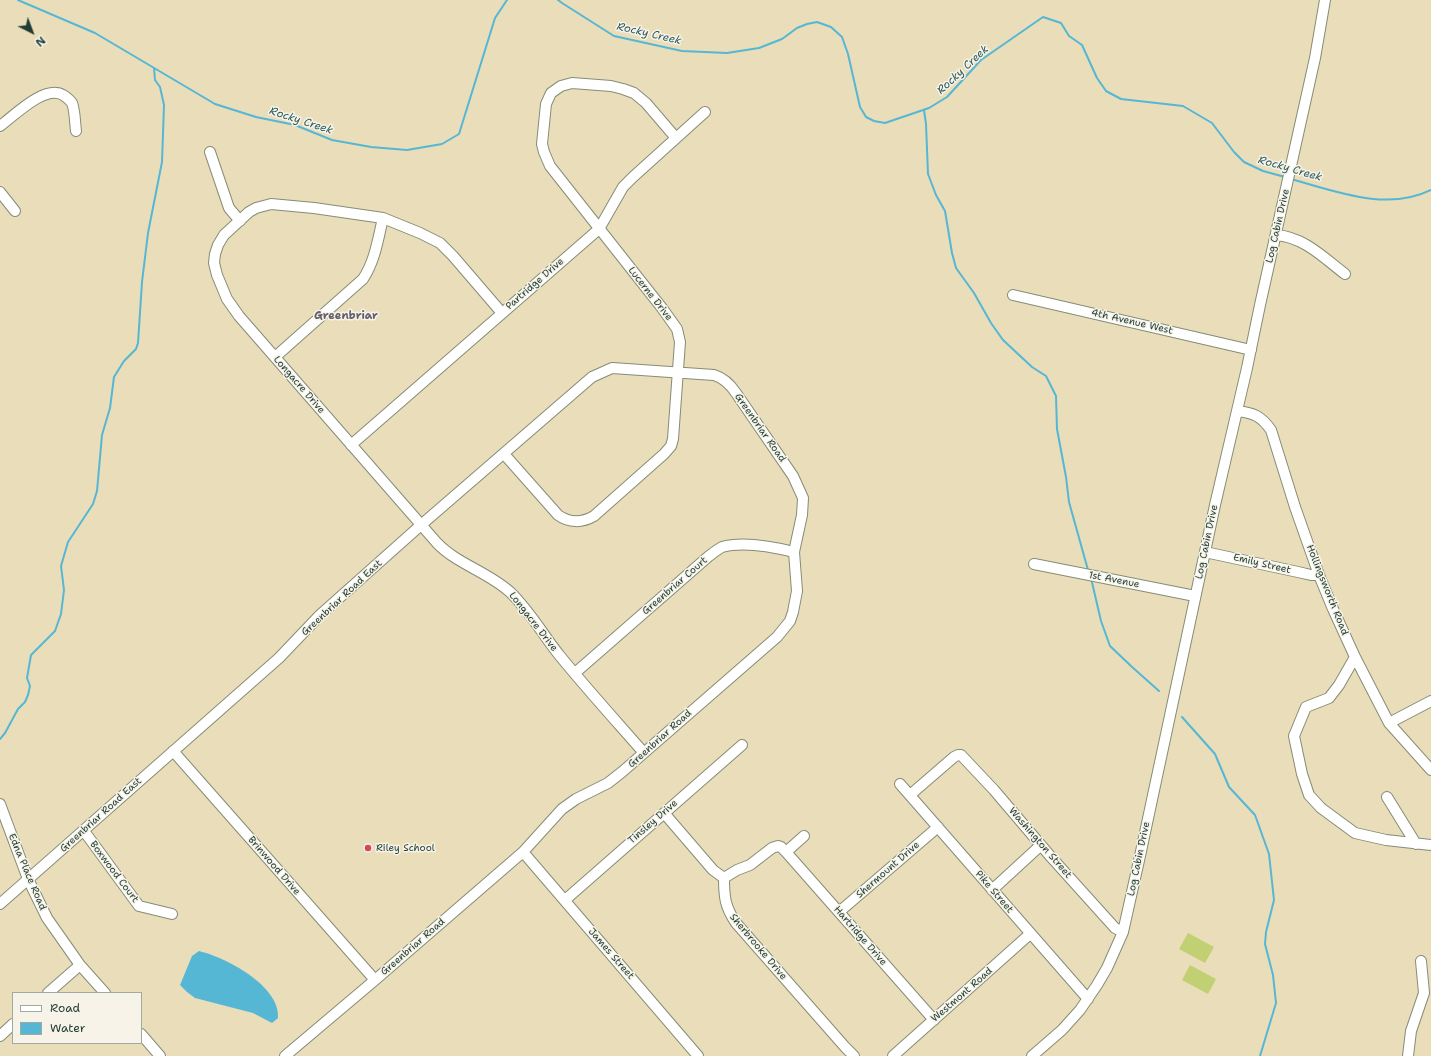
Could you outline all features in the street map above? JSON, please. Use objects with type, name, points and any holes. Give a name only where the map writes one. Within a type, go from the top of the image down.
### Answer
[{"type":"street","name":"Log Cabin Drive","points":[[1032,1056],[1062,1030],[1080,1010],[1107,968],[1123,932],[1214,505],[1251,350],[1316,58],[1325,0]]},
{"type":"street","name":"Lucerne Drive","points":[[504,454],[558,515],[564,519],[574,521],[589,519],[664,454],[671,446],[673,439],[680,342],[677,329],[550,166],[542,144],[546,104],[551,93],[561,86],[572,83],[598,84],[623,89],[634,93],[646,103],[676,138]]},
{"type":"street","points":[[0,126],[44,94],[53,92],[60,93],[72,103],[76,131]]},
{"type":"street","name":"Partridge Drive","points":[[351,444],[599,229],[623,187],[705,112]]},
{"type":"street","points":[[210,152],[229,208],[240,221]]},
{"type":"street","points":[[0,192],[15,211]]},
{"type":"street","name":"Longacre Drive","points":[[502,313],[440,243],[412,229],[383,218],[314,208],[271,204],[256,208],[224,235],[218,245],[214,258],[215,270],[228,298],[239,316],[444,550],[489,577],[508,591],[517,600],[549,643],[644,753]]},
{"type":"street","points":[[275,357],[363,279],[372,261],[383,218]]},
{"type":"street","points":[[1276,235],[1288,237],[1306,244],[1345,274]]},
{"type":"street","name":"4th Avenue West","points":[[1013,295],[1251,350]]},
{"type":"street","name":"Greenbriar Road East","points":[[0,904],[279,658],[320,615],[421,525],[587,381],[612,368],[677,372]]},
{"type":"street","name":"Greenbriar Road","points":[[285,1056],[523,852],[562,809],[576,799],[608,783],[622,772],[777,637],[790,621],[797,591],[794,552],[802,515],[803,498],[794,476],[726,380],[714,375],[677,372]]},
{"type":"street","name":"Hollingsworth Road","points":[[1237,411],[1248,412],[1258,416],[1264,420],[1271,430],[1295,507],[1319,575],[1355,657],[1389,723],[1431,770]]},
{"type":"street","name":"Greenbriar Court","points":[[575,673],[709,556],[722,548],[742,545],[778,548],[794,552]]},
{"type":"street","name":"Emily Street","points":[[1205,552],[1311,575],[1319,575]]},
{"type":"street","name":"1st Avenue","points":[[1034,564],[1195,596]]},
{"type":"street","points":[[1355,657],[1339,685],[1329,698],[1306,707],[1294,736],[1302,774],[1309,795],[1320,808],[1355,833],[1386,840],[1431,845]]},
{"type":"street","points":[[1389,723],[1431,701]]},
{"type":"street","name":"Tinsley Drive","points":[[565,900],[742,745]]},
{"type":"street","name":"Brinwood Drive","points":[[173,751],[375,980]]},
{"type":"street","name":"Washington Street","points":[[910,795],[958,755],[964,757],[1115,928],[1123,932]]},
{"type":"street","name":"Pike Street","points":[[900,784],[1088,999]]},
{"type":"street","points":[[1386,797],[1416,844]]},
{"type":"street","name":"Edna Place Road","points":[[0,804],[28,879],[46,918],[80,964],[104,992]]},
{"type":"street","points":[[664,813],[713,870],[724,878],[737,870],[750,865],[772,848],[781,847],[786,852],[804,836]]},
{"type":"street","name":"Shermount Drive","points":[[839,912],[938,827]]},
{"type":"street","name":"Boxwood Court","points":[[84,831],[139,906],[172,914]]},
{"type":"street","points":[[992,890],[1041,846]]},
{"type":"street","name":"James Street","points":[[523,852],[698,1056]]},
{"type":"street","name":"Hartridge Drive","points":[[786,852],[934,1020]]},
{"type":"street","name":"Sherbrooke Drive","points":[[724,878],[725,904],[728,912],[736,923],[854,1056]]},
{"type":"street","name":"Westmont Road","points":[[893,1056],[1030,934]]},
{"type":"street","points":[[1408,1056],[1411,1031],[1424,993],[1421,961]]},
{"type":"street","points":[[49,992],[80,964]]},
{"type":"street","points":[[0,1036],[12,1025]]},
{"type":"street","points":[[142,1035],[160,1056]]},
{"type":"green space","points":[[1188,933],[1214,947],[1205,963],[1179,949]]},
{"type":"green space","points":[[1190,965],[1216,979],[1208,994],[1182,980]]},
{"type":"water","points":[[199,951],[210,954],[236,966],[261,984],[271,995],[277,1006],[278,1018],[272,1023],[253,1013],[195,998],[187,992],[180,985],[192,956]]},
{"type":"waterway","name":"Rocky Creek","points":[[18,0],[95,33],[215,104],[256,117],[295,125],[332,140],[371,147],[407,150],[442,144],[459,134],[495,18],[507,0]]},
{"type":"waterway","name":"Rocky Creek","points":[[558,0],[614,36],[682,51],[727,53],[759,48],[782,39],[797,28],[807,24],[817,22],[831,27],[842,37],[848,54],[860,107],[866,117],[874,121],[885,123],[929,108],[947,97],[981,60],[1043,17],[1061,23],[1069,36],[1082,45],[1097,78],[1106,91],[1121,99],[1183,106],[1212,123],[1234,152],[1244,162],[1263,171],[1285,177]]},
{"type":"waterway","points":[[0,739],[5,733],[18,709],[25,702],[28,695],[30,686],[27,678],[31,655],[55,631],[61,614],[64,590],[61,566],[68,542],[93,504],[97,491],[102,435],[110,408],[114,377],[124,361],[136,349],[138,343],[142,282],[148,233],[162,162],[164,105],[160,87],[155,80],[154,68]]},
{"type":"waterway","points":[[924,110],[928,174],[936,195],[945,211],[956,268],[974,293],[991,323],[1003,340],[1032,367],[1046,376],[1056,396],[1057,429],[1069,502],[1088,570]]},
{"type":"waterway","name":"Rocky Creek","points":[[1291,179],[1343,194],[1379,199],[1397,199],[1414,196],[1431,190]]},
{"type":"waterway","points":[[1091,578],[1101,621],[1110,646],[1159,691]]},
{"type":"waterway","points":[[1182,717],[1215,754],[1229,787],[1255,815],[1269,854],[1274,900],[1266,932],[1265,944],[1273,975],[1276,1003],[1260,1056]]},
{"type":"place","name":"Riley School","points":[[368,848]]},
{"type":"district","name":"Greenbriar","points":[[346,316]]}]
